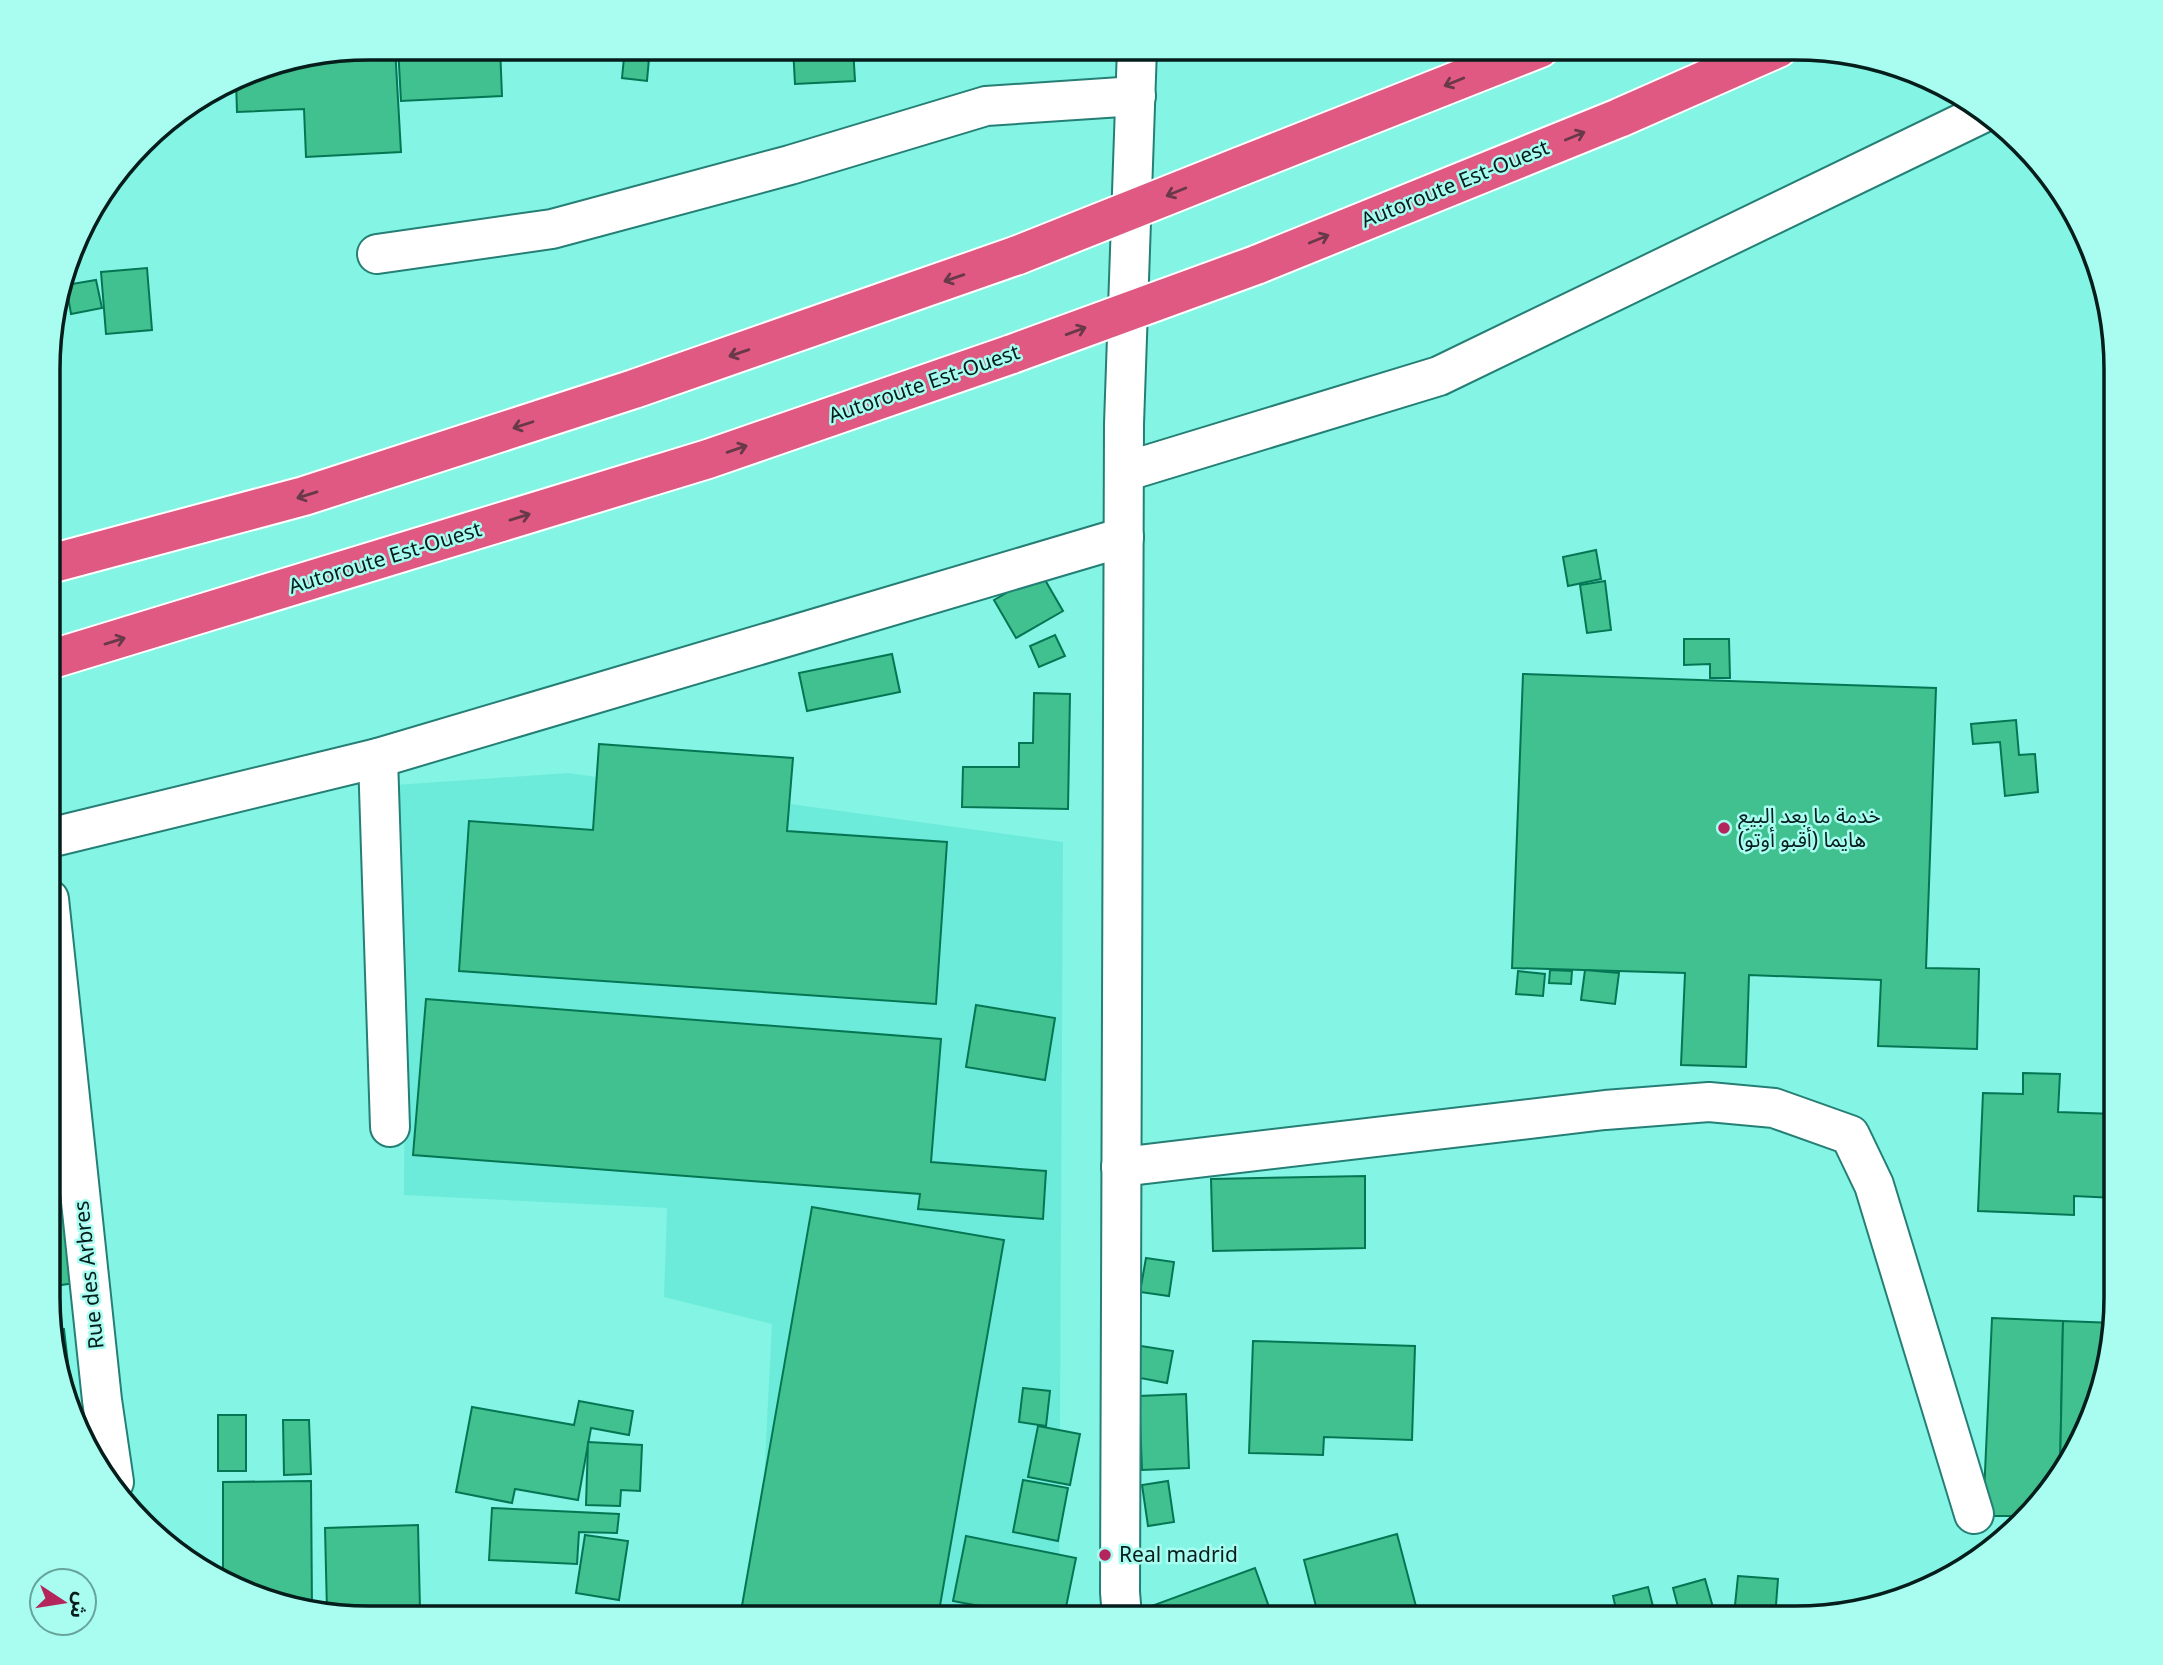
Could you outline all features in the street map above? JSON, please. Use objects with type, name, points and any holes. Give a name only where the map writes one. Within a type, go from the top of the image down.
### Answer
[{"type":"highway","points":[[60,561],[330,487],[634,389],[1018,255],[1512,59]]},
{"type":"highway","name":"Autoroute Est-Ouest","points":[[60,657],[708,459],[1012,354],[1255,265],[1619,118],[1753,59]]},
{"type":"street","points":[[1121,1606],[1124,472],[1136,96],[1143,59]]},
{"type":"street","points":[[377,254],[552,229],[790,165],[986,106],[1136,96]]},
{"type":"street","points":[[1124,472],[1439,376],[1974,117]]},
{"type":"street","points":[[60,835],[378,758],[1124,537]]},
{"type":"street","points":[[378,758],[390,1127]]},
{"type":"street","name":"Rue des Arbres","points":[[60,1003],[102,1400],[112,1468]]},
{"type":"street","points":[[1121,1167],[1605,1110],[1709,1102],[1774,1108],[1850,1135],[1874,1185],[1974,1514]]},
{"type":"shaded area","points":[[568,773],[1063,842],[1059,1606],[758,1606],[772,1324],[664,1297],[667,1208],[404,1195],[405,1015],[381,786]]},
{"type":"building","points":[[396,59],[401,152],[306,157],[304,109],[237,112],[236,89],[269,76],[328,62]]},
{"type":"building","points":[[399,59],[500,59],[502,96],[401,101]]},
{"type":"building","points":[[624,59],[649,59],[647,81],[622,78]]},
{"type":"building","points":[[794,59],[854,59],[855,81],[795,84]]},
{"type":"building","points":[[147,268],[152,330],[106,334],[101,272]]},
{"type":"building","points":[[96,280],[102,308],[71,314],[68,297],[71,284]]},
{"type":"building","points":[[1596,550],[1601,579],[1568,586],[1563,557]]},
{"type":"building","points":[[1041,573],[1063,611],[1016,638],[994,600]]},
{"type":"building","points":[[1605,581],[1611,630],[1587,633],[1580,585]]},
{"type":"building","points":[[1055,635],[1065,656],[1039,667],[1030,646]]},
{"type":"building","points":[[1684,639],[1729,639],[1730,678],[1710,678],[1710,664],[1684,665]]},
{"type":"building","points":[[892,654],[900,692],[807,711],[799,673]]},
{"type":"building","name":"خدمة ما بعد البيع هايما (أقبو أوتو)","points":[[1523,674],[1936,688],[1926,968],[1979,969],[1977,1049],[1878,1046],[1881,980],[1749,975],[1746,1067],[1681,1065],[1685,973],[1512,968]]},
{"type":"building","points":[[1034,693],[1070,694],[1068,809],[962,807],[963,767],[1019,767],[1019,743],[1033,743]]},
{"type":"building","points":[[2016,720],[2019,755],[2035,754],[2038,792],[2005,796],[2000,742],[1973,744],[1971,724]]},
{"type":"building","points":[[599,744],[793,758],[787,831],[947,842],[936,1004],[459,971],[469,821],[593,830]]},
{"type":"building","points":[[1550,970],[1572,971],[1571,984],[1549,983]]},
{"type":"building","points":[[1585,970],[1619,973],[1615,1004],[1581,1000]]},
{"type":"building","points":[[1518,971],[1545,974],[1543,996],[1516,994]]},
{"type":"building","points":[[426,999],[941,1039],[931,1162],[1046,1171],[1043,1219],[918,1209],[920,1194],[413,1155]]},
{"type":"building","points":[[976,1005],[1055,1018],[1045,1080],[966,1067]]},
{"type":"building","points":[[2023,1073],[2060,1074],[2058,1112],[2104,1114],[2104,1197],[2074,1196],[2074,1215],[1978,1211],[1983,1093],[2023,1094]]},
{"type":"building","points":[[60,1142],[75,1283],[60,1285]]},
{"type":"building","points":[[1365,1176],[1365,1248],[1213,1251],[1211,1179]]},
{"type":"building","points":[[812,1207],[1004,1240],[940,1606],[742,1606]]},
{"type":"building","points":[[1146,1258],[1174,1262],[1169,1296],[1140,1292]]},
{"type":"building","points":[[1992,1318],[2063,1321],[2060,1454],[2040,1485],[2012,1516],[1983,1516]]},
{"type":"building","points":[[2063,1321],[2102,1323],[2098,1357],[2087,1396],[2060,1454]]},
{"type":"building","points":[[61,1329],[64,1329],[69,1372],[65,1357]]},
{"type":"building","points":[[1253,1341],[1415,1346],[1412,1440],[1324,1437],[1323,1455],[1249,1453]]},
{"type":"building","points":[[1141,1346],[1173,1351],[1167,1383],[1135,1377]]},
{"type":"building","points":[[1023,1388],[1050,1391],[1046,1426],[1019,1422]]},
{"type":"building","points":[[1186,1394],[1189,1468],[1142,1470],[1139,1396]]},
{"type":"building","points":[[579,1401],[633,1411],[629,1435],[591,1428],[578,1500],[515,1489],[512,1503],[456,1492],[472,1407],[574,1425]]},
{"type":"building","points":[[218,1415],[246,1415],[246,1471],[218,1471]]},
{"type":"building","points":[[283,1420],[309,1420],[311,1474],[284,1475]]},
{"type":"building","points":[[1038,1426],[1080,1434],[1070,1485],[1028,1477]]},
{"type":"building","points":[[588,1442],[642,1445],[640,1491],[621,1490],[620,1506],[586,1505]]},
{"type":"building","points":[[1023,1480],[1068,1488],[1058,1541],[1013,1532]]},
{"type":"building","points":[[311,1481],[312,1601],[269,1589],[223,1569],[223,1482]]},
{"type":"building","points":[[1168,1481],[1174,1522],[1148,1526],[1142,1485]]},
{"type":"building","points":[[492,1508],[619,1514],[617,1533],[579,1532],[577,1564],[489,1560]]},
{"type":"building","points":[[418,1525],[420,1606],[327,1603],[325,1528]]},
{"type":"building","points":[[1397,1534],[1416,1606],[1316,1606],[1304,1560]]},
{"type":"building","points":[[585,1535],[628,1541],[619,1600],[576,1593]]},
{"type":"building","points":[[966,1536],[1076,1558],[1066,1606],[979,1606],[953,1601]]},
{"type":"building","points":[[1255,1568],[1269,1606],[1151,1606]]},
{"type":"building","points":[[1738,1576],[1778,1579],[1776,1606],[1735,1606]]},
{"type":"building","points":[[1705,1579],[1713,1606],[1678,1606],[1673,1588]]},
{"type":"building","points":[[1648,1587],[1653,1606],[1615,1606],[1613,1596]]},
{"type":"place","name":"خدمة ما بعد البيع هايما (أقبو أوتو)","points":[[1724,828]]},
{"type":"place","name":"Real madrid","points":[[1105,1555]]}]
